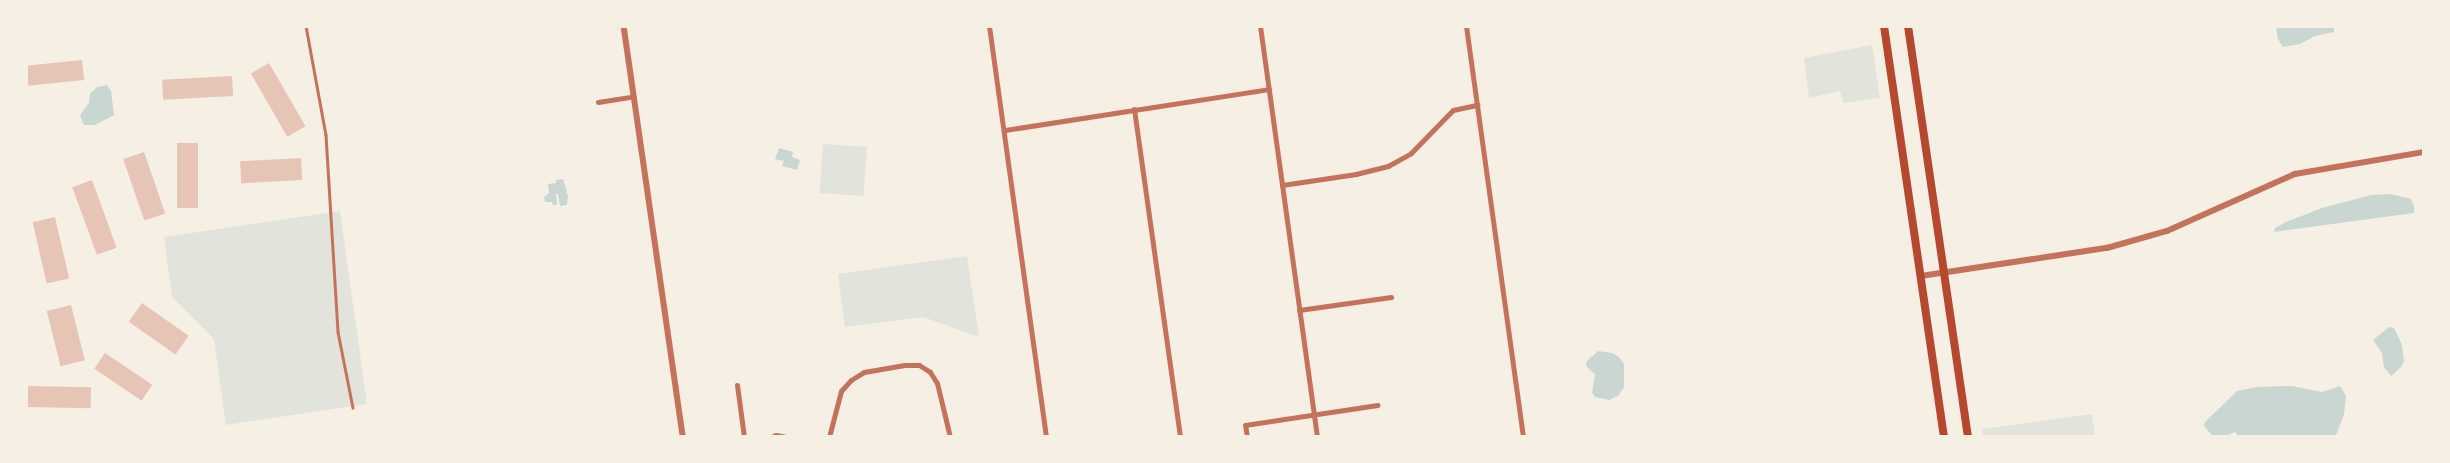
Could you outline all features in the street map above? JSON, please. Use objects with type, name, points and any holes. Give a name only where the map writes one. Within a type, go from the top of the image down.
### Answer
[{"type":"main road","points":[[1884,26],[1944,437]]},
{"type":"main road","points":[[1908,26],[1968,437]]},
{"type":"street","points":[[624,26],[683,437]]},
{"type":"street","points":[[989,26],[1005,130],[1036,374],[1046,437]]},
{"type":"street","points":[[1260,26],[1317,437]]},
{"type":"street","points":[[1466,26],[1523,437]]},
{"type":"street","points":[[1005,130],[1268,88]]},
{"type":"street","points":[[598,102],[634,96]]},
{"type":"street","points":[[1282,185],[1356,174],[1388,166],[1411,153],[1453,110],[1477,105]]},
{"type":"street","points":[[1134,109],[1180,437]]},
{"type":"street","points":[[1921,276],[2107,248],[2167,231],[2295,174],[2424,152]]},
{"type":"street","points":[[1299,310],[1391,297]]},
{"type":"street","points":[[829,437],[841,391],[851,380],[864,372],[904,365],[919,365],[930,372],[937,383],[950,437]]},
{"type":"street","points":[[737,385],[744,437]]},
{"type":"street","points":[[1247,437],[1245,424],[1378,405]]},
{"type":"street","points":[[771,437],[776,435],[786,437]]},
{"type":"lane","points":[[306,26],[326,135],[338,332],[352,408]]},
{"type":"shaded area","points":[[2276,26],[2334,26],[2334,32],[2315,36],[2300,44],[2283,47],[2278,39]]},
{"type":"shaded area","points":[[1872,45],[1880,98],[1843,103],[1840,91],[1809,98],[1804,58]]},
{"type":"shaded area","points":[[107,85],[111,91],[114,115],[95,125],[84,125],[80,115],[89,103],[90,94],[97,87]]},
{"type":"shaded area","points":[[823,144],[867,147],[863,196],[820,193]]},
{"type":"shaded area","points":[[779,148],[793,152],[792,157],[800,160],[797,170],[782,166],[784,161],[775,159]]},
{"type":"shaded area","points":[[563,179],[568,196],[567,205],[560,206],[558,194],[556,194],[557,205],[553,205],[552,202],[545,202],[544,197],[549,193],[548,184],[556,183],[556,180]]},
{"type":"shaded area","points":[[2390,194],[2411,199],[2414,213],[2274,232],[2275,228],[2286,222],[2322,208],[2371,195]]},
{"type":"shaded area","points":[[340,211],[367,404],[226,425],[214,339],[172,297],[164,237]]},
{"type":"shaded area","points":[[967,256],[979,337],[923,317],[845,327],[838,274]]},
{"type":"shaded area","points":[[2389,327],[2394,328],[2402,345],[2404,361],[2401,367],[2391,376],[2384,367],[2382,353],[2373,340]]},
{"type":"shaded area","points":[[1598,351],[1612,353],[1619,357],[1624,364],[1624,387],[1618,396],[1609,400],[1595,397],[1592,393],[1595,374],[1587,367],[1586,362]]},
{"type":"shaded area","points":[[2292,386],[2322,392],[2340,386],[2346,396],[2344,414],[2334,437],[2239,437],[2235,432],[2225,436],[2213,437],[2204,426],[2205,422],[2237,391],[2257,387]]},
{"type":"shaded area","points":[[2092,414],[2095,437],[1983,437],[1982,429]]},
{"type":"building","points":[[82,60],[84,80],[28,86],[26,66]]},
{"type":"building","points":[[269,63],[306,126],[287,137],[251,74]]},
{"type":"building","points":[[232,76],[233,96],[163,100],[162,80]]},
{"type":"building","points":[[177,143],[198,143],[198,208],[177,208]]},
{"type":"building","points":[[144,152],[165,213],[144,221],[123,159]]},
{"type":"building","points":[[301,158],[302,180],[241,183],[240,161]]},
{"type":"building","points":[[92,180],[117,248],[97,255],[72,187]]},
{"type":"building","points":[[55,217],[69,278],[47,284],[33,222]]},
{"type":"building","points":[[142,303],[189,336],[175,355],[129,322]]},
{"type":"building","points":[[71,305],[85,360],[61,366],[47,311]]},
{"type":"building","points":[[105,353],[152,385],[142,401],[94,369]]},
{"type":"building","points":[[26,386],[91,387],[91,408],[26,407]]}]
